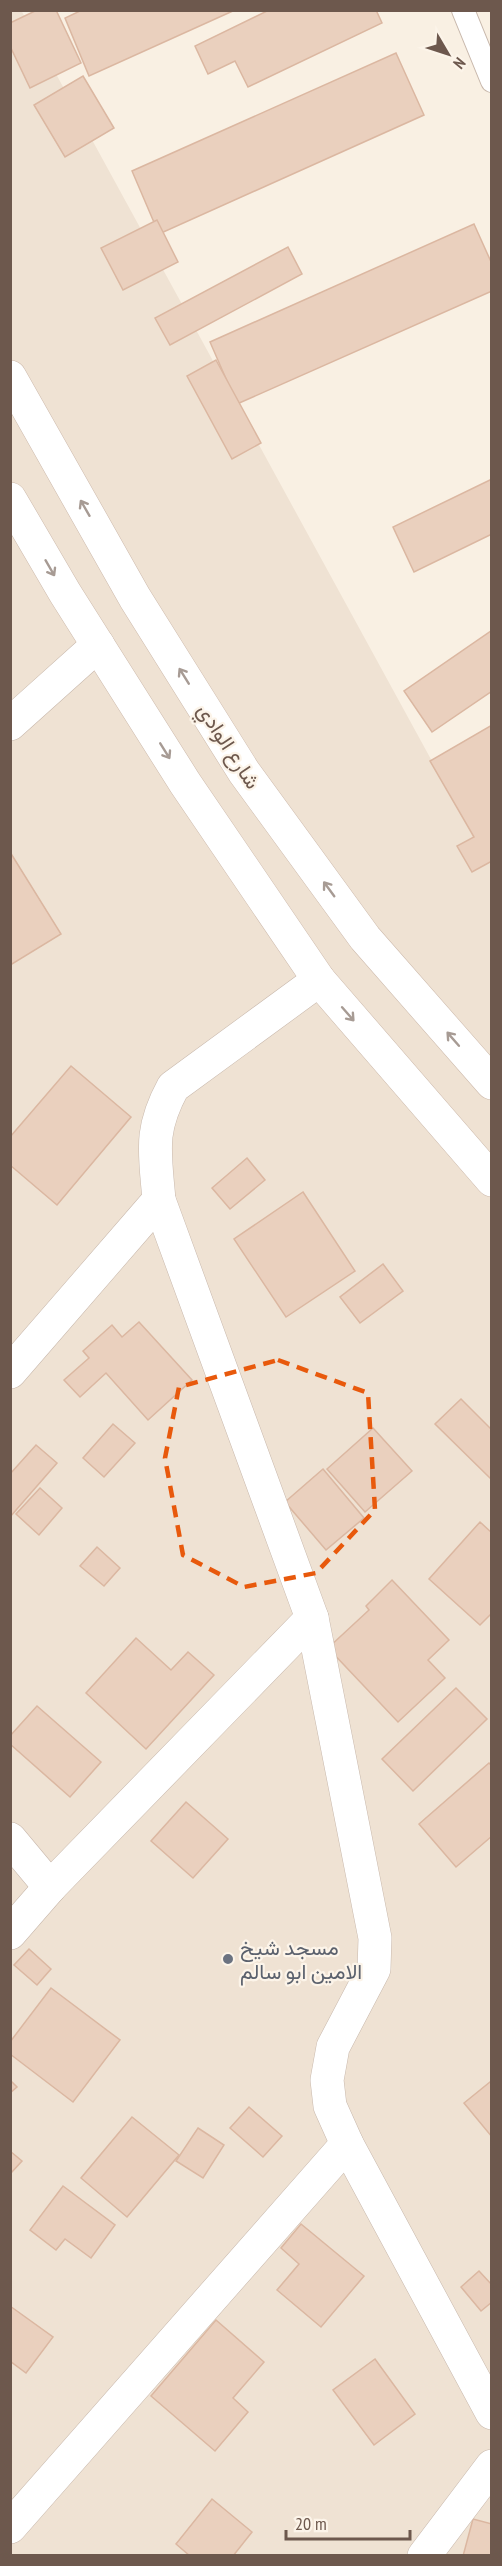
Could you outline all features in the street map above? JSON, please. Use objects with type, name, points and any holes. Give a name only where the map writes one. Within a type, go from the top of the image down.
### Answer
[{"type":"street","name":"شارع الوادي","points":[[10,377],[135,598],[244,771],[365,938],[492,1083]]},
{"type":"street","points":[[10,499],[185,783],[319,980],[492,1180]]},
{"type":"street","points":[[10,724],[98,645]]},
{"type":"street","points":[[319,980],[173,1088],[159,1112],[154,1137],[159,1200],[312,1618],[375,1938],[374,1969],[333,2047],[327,2080],[330,2106],[347,2144],[492,2413]]},
{"type":"street","points":[[10,1372],[159,1200]]},
{"type":"street","points":[[10,1933],[50,1887],[312,1618]]},
{"type":"street","points":[[10,1839],[50,1887]]},
{"type":"street","points":[[10,2527],[347,2144]]},
{"type":"street","points":[[424,2556],[450,2540],[492,2466]]},
{"type":"lane","points":[[463,10],[492,81]]},
{"type":"highlighted area","points":[[278,1360],[368,1393],[375,1510],[316,1573],[244,1587],[183,1555],[165,1458],[179,1387]]},
{"type":"shaded area","points":[[21,10],[485,858],[491,865],[492,2555],[11,2556],[10,11]]},
{"type":"building","points":[[37,10],[56,10],[81,63],[30,88],[10,46],[10,23]]},
{"type":"building","points":[[82,10],[235,10],[89,76],[65,18]]},
{"type":"building","points":[[269,10],[376,10],[382,23],[248,87],[235,61],[208,74],[195,46]]},
{"type":"building","points":[[396,53],[424,115],[159,234],[132,171]]},
{"type":"building","points":[[83,76],[114,128],[65,157],[34,105]]},
{"type":"building","points":[[157,220],[178,262],[123,290],[101,248]]},
{"type":"building","points":[[474,224],[492,264],[492,291],[237,404],[210,342]]},
{"type":"building","points":[[288,247],[302,274],[170,345],[155,318]]},
{"type":"building","points":[[216,360],[261,443],[232,459],[187,376]]},
{"type":"building","points":[[492,479],[492,534],[414,572],[393,527]]},
{"type":"building","points":[[491,631],[492,691],[432,732],[404,691]]},
{"type":"building","points":[[492,725],[492,861],[472,872],[457,846],[474,837],[430,761]]},
{"type":"building","points":[[10,852],[61,934],[12,964],[10,961]]},
{"type":"building","points":[[71,1066],[131,1117],[57,1205],[10,1165],[10,1137]]},
{"type":"building","points":[[247,1158],[265,1180],[230,1209],[212,1188]]},
{"type":"building","points":[[303,1192],[355,1271],[286,1317],[234,1239]]},
{"type":"building","points":[[383,1264],[403,1291],[360,1323],[340,1297]]},
{"type":"building","points":[[139,1322],[192,1380],[148,1420],[106,1373],[80,1397],[64,1380],[89,1358],[83,1351],[112,1325],[122,1337]]},
{"type":"building","points":[[461,1399],[492,1430],[492,1480],[435,1424]]},
{"type":"building","points":[[113,1424],[135,1443],[104,1477],[83,1458]]},
{"type":"building","points":[[373,1428],[412,1471],[365,1512],[327,1469]]},
{"type":"building","points":[[36,1445],[57,1463],[10,1517],[10,1474]]},
{"type":"building","points":[[323,1469],[364,1518],[326,1550],[285,1502]]},
{"type":"building","points":[[40,1488],[62,1508],[39,1535],[16,1514]]},
{"type":"building","points":[[480,1522],[492,1533],[492,1613],[480,1625],[429,1579]]},
{"type":"building","points":[[97,1547],[120,1568],[104,1586],[80,1566]]},
{"type":"building","points":[[392,1580],[449,1640],[428,1660],[445,1678],[398,1722],[328,1648],[369,1610],[366,1606]]},
{"type":"building","points":[[136,1638],[171,1670],[188,1652],[214,1675],[146,1749],[86,1693]]},
{"type":"building","points":[[456,1688],[487,1719],[413,1791],[382,1759]]},
{"type":"building","points":[[37,1706],[101,1762],[70,1797],[10,1744],[10,1736]]},
{"type":"building","points":[[489,1763],[492,1766],[492,1836],[456,1867],[419,1824]]},
{"type":"building","points":[[186,1802],[228,1839],[193,1878],[151,1841]]},
{"type":"building","points":[[29,1949],[51,1969],[37,1985],[14,1965]]},
{"type":"building","points":[[51,1988],[120,2040],[73,2102],[10,2054],[10,2042]]},
{"type":"building","points":[[10,2080],[17,2087],[10,2093]]},
{"type":"building","points":[[490,2082],[492,2084],[492,2137],[464,2103]]},
{"type":"building","points":[[249,2107],[282,2136],[263,2157],[230,2128]]},
{"type":"building","points":[[132,2117],[179,2155],[127,2217],[81,2178]]},
{"type":"building","points":[[198,2128],[224,2145],[203,2178],[176,2161]]},
{"type":"building","points":[[10,2151],[22,2161],[10,2174]]},
{"type":"building","points":[[63,2186],[115,2225],[91,2258],[65,2239],[56,2250],[30,2230]]},
{"type":"building","points":[[301,2224],[364,2276],[321,2327],[277,2290],[299,2264],[281,2248]]},
{"type":"building","points":[[479,2271],[492,2285],[492,2302],[481,2311],[461,2287]]},
{"type":"building","points":[[10,2306],[53,2337],[26,2373],[10,2361]]},
{"type":"building","points":[[216,2320],[264,2362],[233,2398],[248,2412],[215,2451],[151,2396]]},
{"type":"building","points":[[375,2359],[415,2414],[374,2445],[333,2390]]},
{"type":"building","points":[[212,2499],[252,2532],[233,2556],[190,2556],[176,2544]]},
{"type":"building","points":[[473,2519],[492,2524],[492,2556],[463,2556]]},
{"type":"place","name":"مسجد شيخ الامين ابو سالم","points":[[228,1959]]}]
